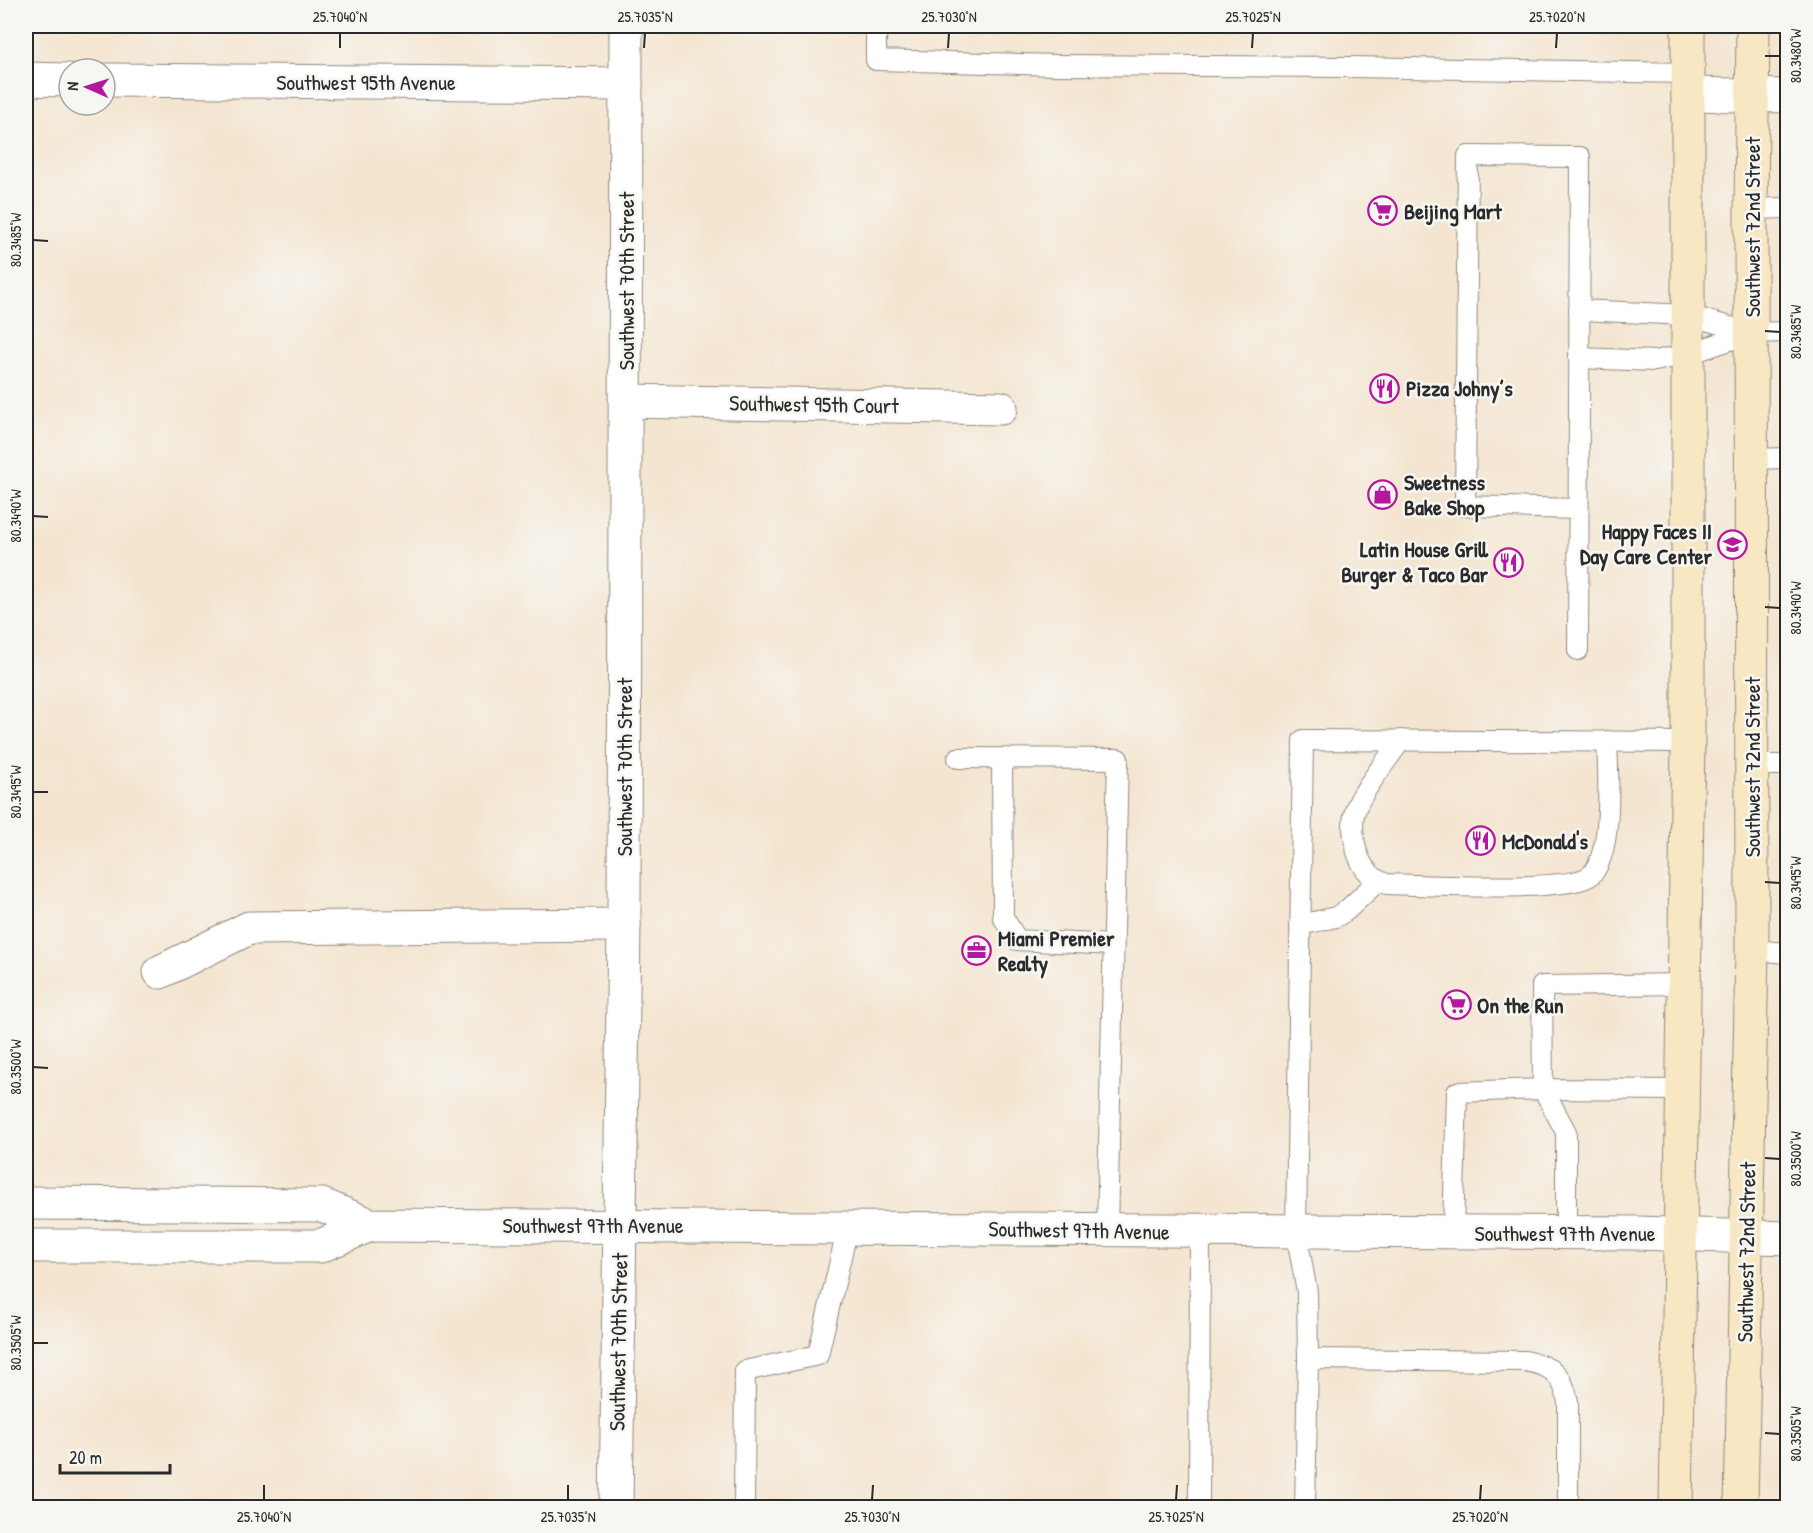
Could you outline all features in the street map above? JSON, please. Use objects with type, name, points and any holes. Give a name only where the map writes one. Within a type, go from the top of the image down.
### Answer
[{"type":"main road","points":[[1676,1508],[1688,742],[1688,26]]},
{"type":"main road","name":"Southwest 72nd Street","points":[[1741,1508],[1752,950],[1751,209],[1753,26]]},
{"type":"street","name":"Southwest 70th Street","points":[[615,1508],[624,925],[627,401],[626,26]]},
{"type":"street","points":[[26,79],[57,80]]},
{"type":"street","name":"Southwest 95th Avenue","points":[[117,80],[626,84]]},
{"type":"street","points":[[1688,83],[1753,95],[1788,96]]},
{"type":"street","name":"Southwest 95th Court","points":[[627,401],[1001,408]]},
{"type":"street","points":[[160,972],[249,928],[624,925]]},
{"type":"street","name":"Southwest 97th Avenue","points":[[26,1203],[322,1205],[370,1225],[1566,1232],[1788,1238]]},
{"type":"street","name":"Southwest 97th Avenue","points":[[26,1246],[320,1246],[370,1225]]},
{"type":"lane","points":[[876,26],[876,60],[1057,65],[1350,67],[1688,83]]},
{"type":"lane","points":[[1578,509],[1465,506],[1468,156],[1580,157],[1578,650]]},
{"type":"lane","points":[[1751,209],[1788,208]]},
{"type":"lane","points":[[1579,310],[1688,315],[1751,333]]},
{"type":"lane","points":[[1579,358],[1655,361],[1688,354],[1751,333],[1788,332]]},
{"type":"lane","points":[[1751,459],[1788,458]]},
{"type":"lane","points":[[1305,1508],[1307,1292],[1296,1231],[1303,740],[1688,742]]},
{"type":"lane","points":[[1401,740],[1363,795],[1354,814],[1355,842],[1359,859],[1368,873],[1378,881],[1387,884],[1516,886],[1565,885],[1583,880],[1597,866],[1605,842],[1608,806],[1607,741]]},
{"type":"lane","points":[[958,758],[1118,759],[1107,1230]]},
{"type":"lane","points":[[1002,759],[1003,917],[1017,940],[1113,945]]},
{"type":"lane","points":[[1752,765],[1788,765]]},
{"type":"lane","points":[[1300,925],[1336,917],[1347,910],[1378,881]]},
{"type":"lane","points":[[1752,950],[1788,953]]},
{"type":"lane","points":[[1566,1232],[1566,1132],[1543,1089],[1542,986],[1684,984]]},
{"type":"lane","points":[[1454,1232],[1456,1092],[1543,1089],[1682,1090]]},
{"type":"lane","points":[[744,1508],[745,1371],[818,1355],[848,1227]]},
{"type":"lane","points":[[1199,1508],[1200,1231]]},
{"type":"lane","points":[[1308,1359],[1525,1361],[1544,1365],[1560,1378],[1567,1395],[1568,1508]]},
{"type":"place","name":"Beijing Mart","points":[[1383,211]]},
{"type":"place","name":"Pizza Johny’s","points":[[1385,388]]},
{"type":"place","name":"Sweetness Bake Shop","points":[[1383,495]]},
{"type":"place","name":"Happy Faces II Day Care Center","points":[[1733,544]]},
{"type":"place","name":"Latin House Grill Burger & Taco Bar","points":[[1509,562]]},
{"type":"place","name":"McDonald's","points":[[1481,841]]},
{"type":"place","name":"Miami Premier Realty","points":[[977,951]]},
{"type":"place","name":"On the Run","points":[[1456,1005]]}]
